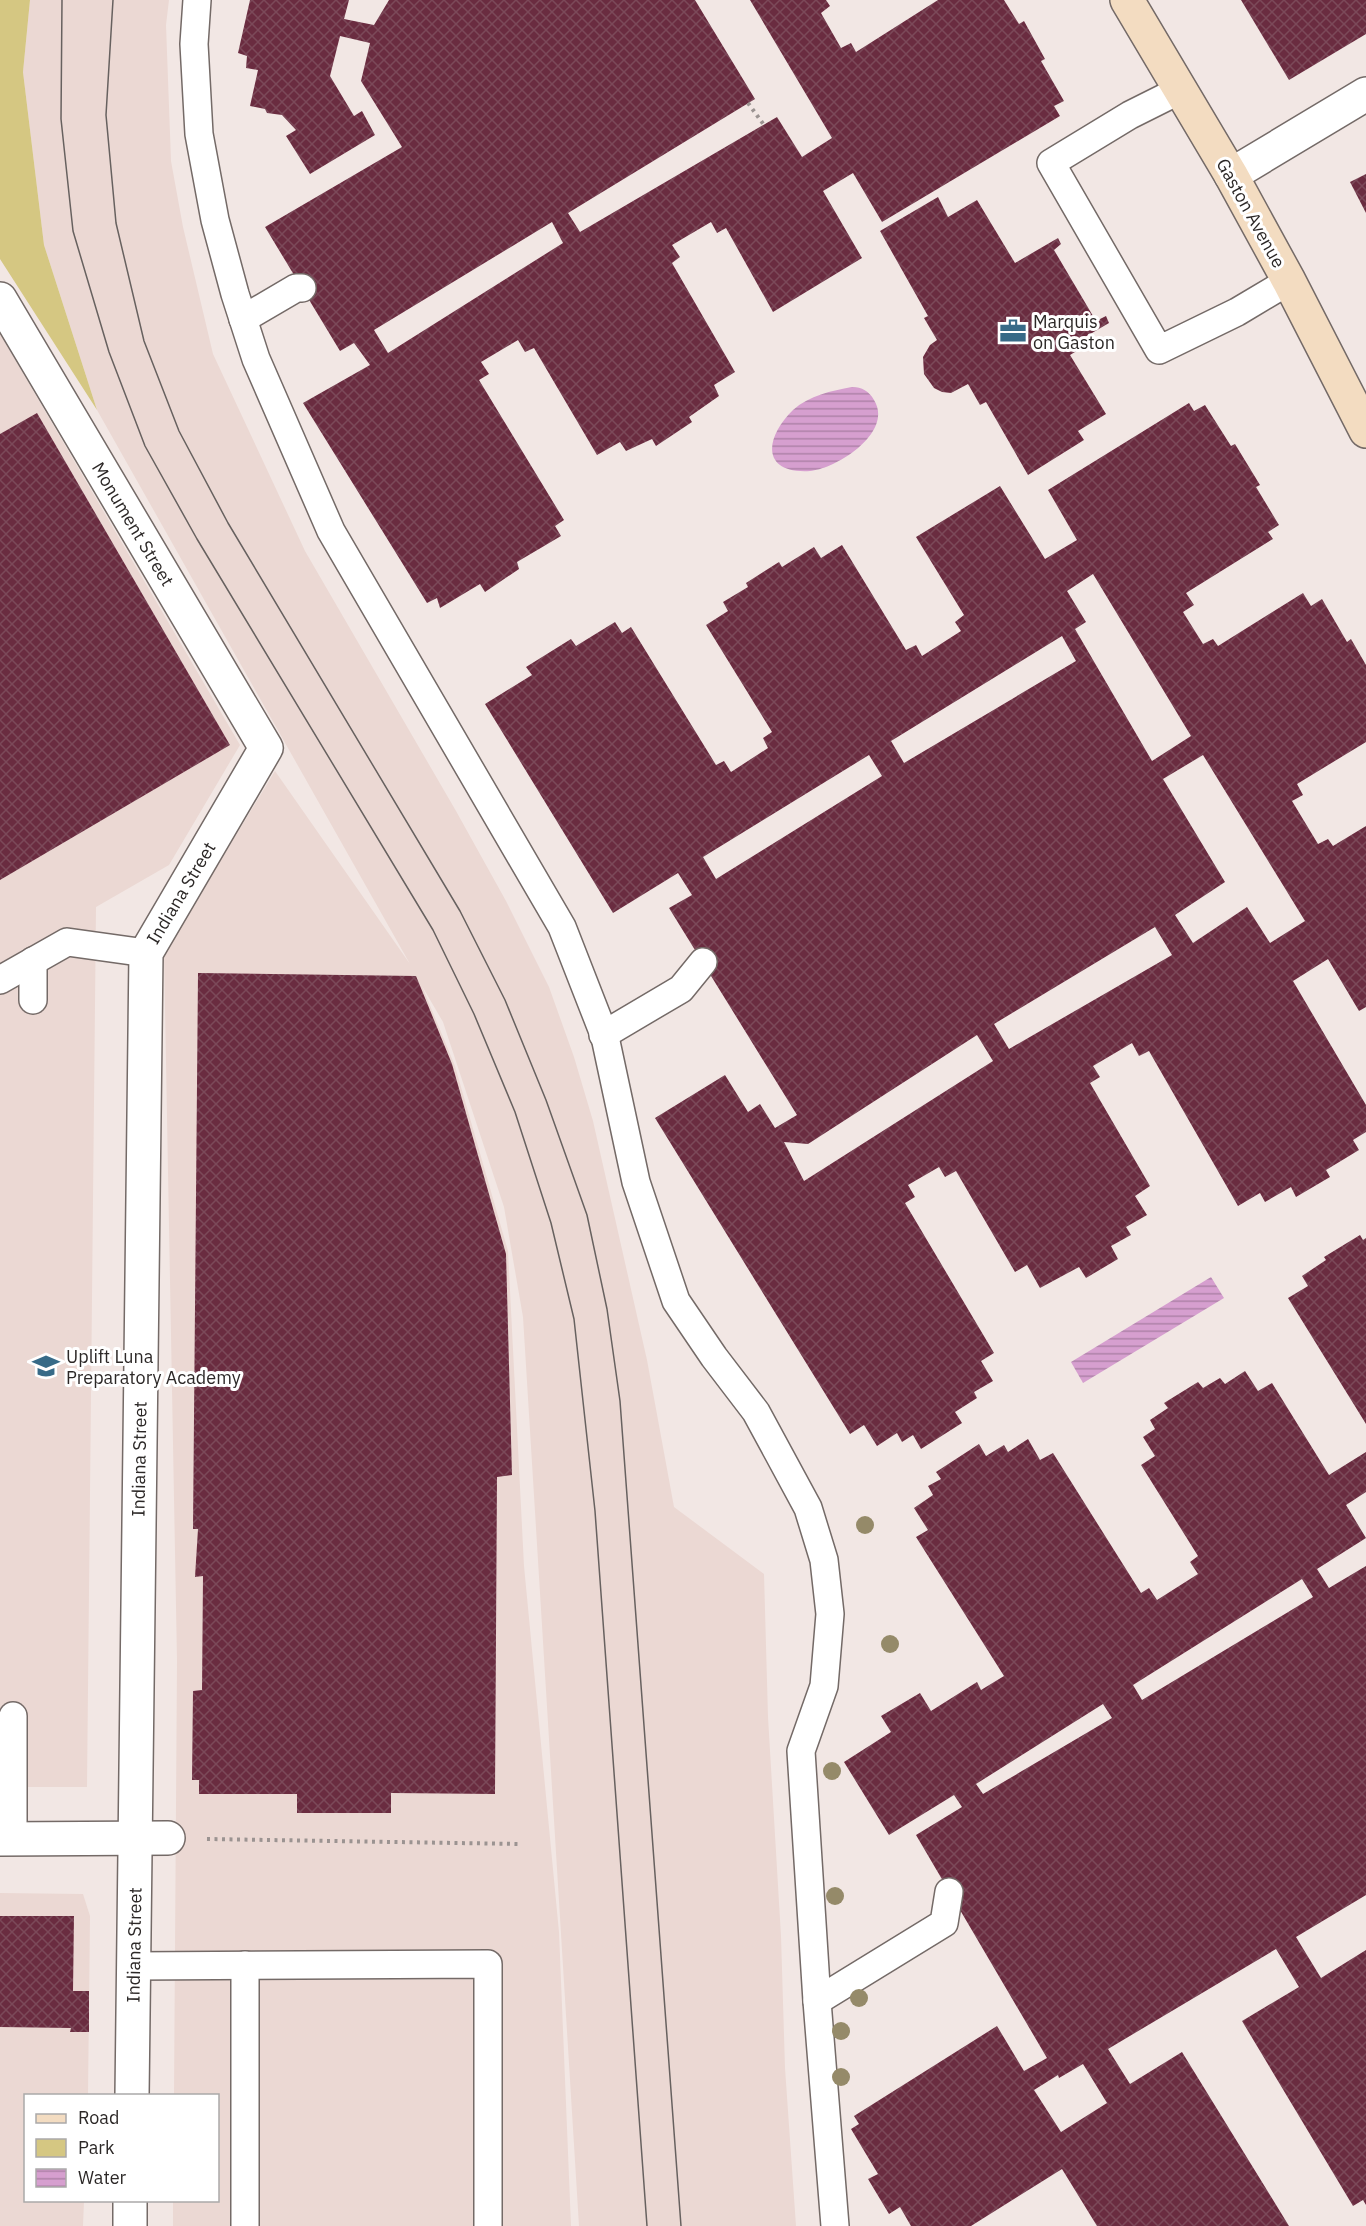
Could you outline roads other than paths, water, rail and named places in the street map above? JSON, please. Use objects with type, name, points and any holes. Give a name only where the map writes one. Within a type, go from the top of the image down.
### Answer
[{"type":"street","name":"Gaston Avenue","points":[[1127,0],[1231,175],[1289,281],[1366,432]]},
{"type":"street","points":[[1231,175],[1366,94]]},
{"type":"street","name":"Monument Street","points":[[0,299],[9,335],[266,748]]},
{"type":"street","name":"Indiana Street","points":[[132,2094],[146,952],[266,748]]},
{"type":"street","points":[[6,1839],[168,1838]]},
{"type":"street","points":[[130,2202],[130,2226]]},
{"type":"lane","points":[[197,0],[194,44],[199,134],[215,220],[256,359],[330,531],[562,927],[603,1035],[636,1182],[676,1301],[714,1357],[756,1412],[808,1508],[824,1560],[830,1614],[824,1686],[801,1751],[817,2001],[835,2226]]},
{"type":"lane","points":[[1180,90],[1130,115],[1051,162],[1159,350],[1237,312],[1289,281]]},
{"type":"lane","points":[[243,319],[296,288],[302,288]]},
{"type":"lane","points":[[0,980],[67,942],[146,952]]},
{"type":"lane","points":[[33,961],[33,1000]]},
{"type":"lane","points":[[603,1035],[681,989],[703,962]]},
{"type":"lane","points":[[6,1839],[13,1716]]},
{"type":"lane","points":[[817,2001],[944,1923],[949,1892]]},
{"type":"lane","points":[[134,1966],[488,1964],[488,2226]]},
{"type":"lane","points":[[245,1965],[245,2226]]},
{"type":"water","points":[[852,387],[862,389],[874,400],[878,412],[876,424],[870,436],[847,456],[821,469],[810,471],[782,467],[775,460],[772,452],[777,431],[784,420],[793,410],[814,397]]},
{"type":"water","points":[[1211,1277],[1224,1298],[1083,1383],[1071,1362]]},
{"type":"tram line","points":[[62,0],[61,119],[73,231],[109,352],[145,446],[197,539],[433,930],[474,1014],[515,1112],[551,1223],[574,1319],[595,1511],[647,2226]]},
{"type":"tram line","points":[[113,0],[106,115],[116,223],[144,341],[179,431],[228,523],[460,911],[505,1000],[546,1100],[587,1215],[607,1309],[620,1401],[681,2226]]},
{"type":"place","name":"Marquis on Gaston","points":[[1013,331]]},
{"type":"place","name":"Uplift Luna Preparatory Academy","points":[[46,1366]]}]
